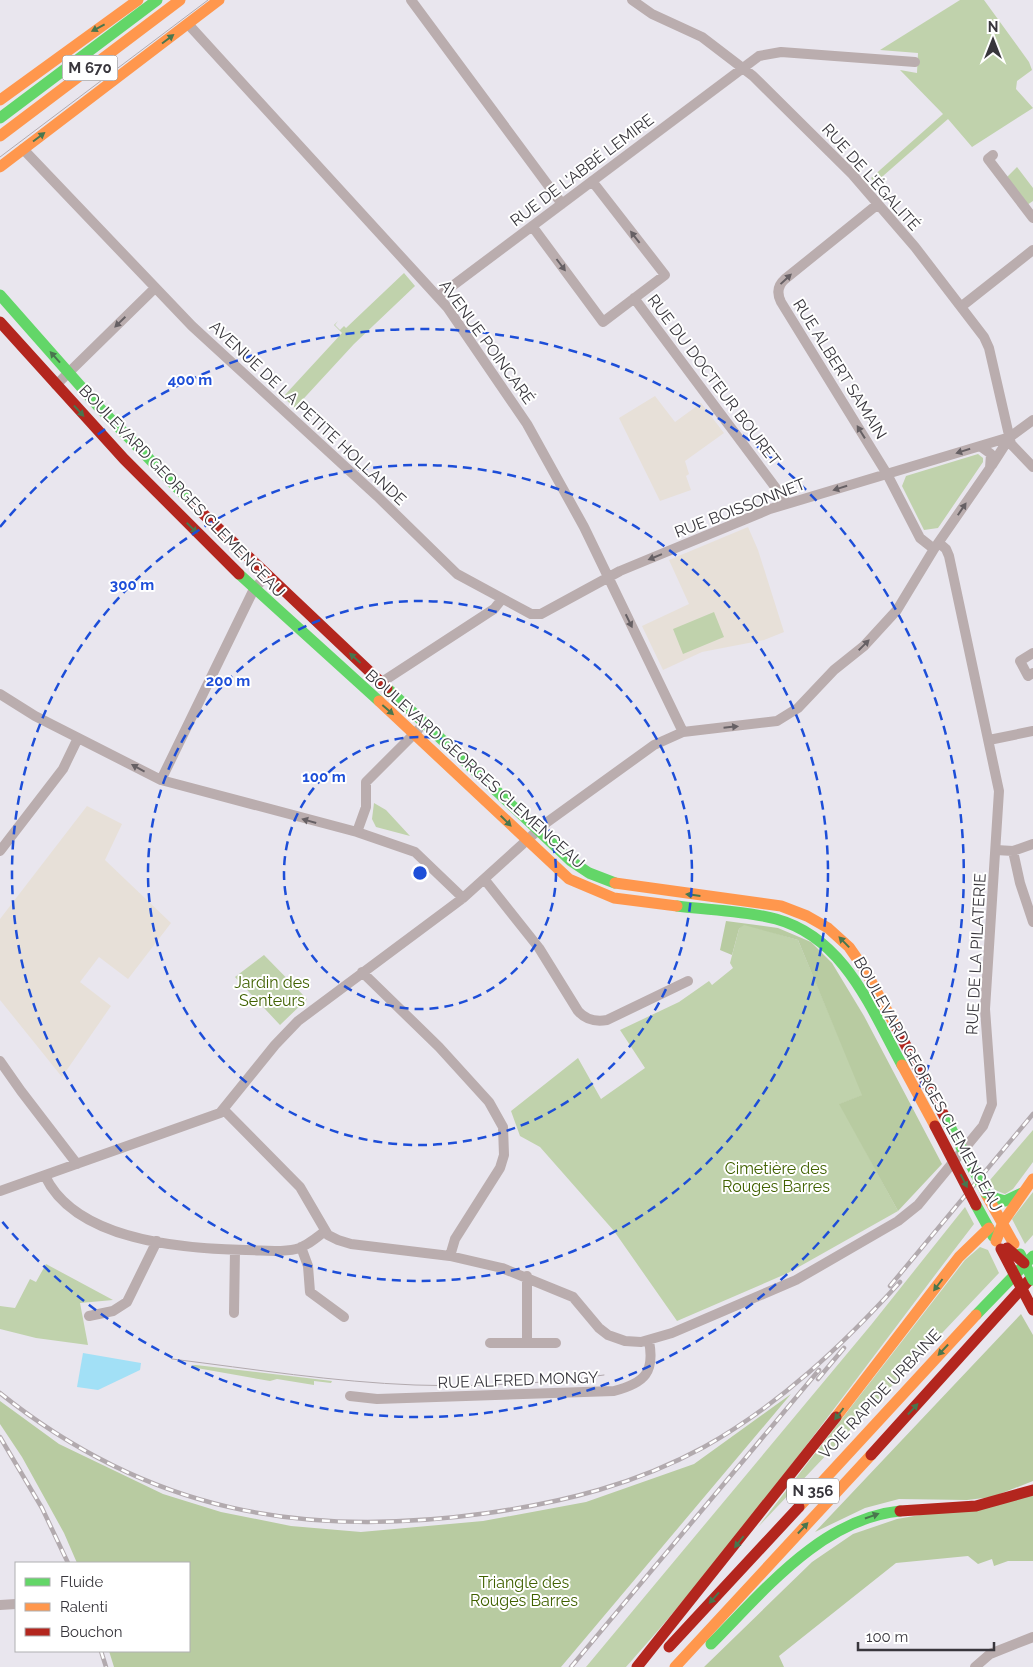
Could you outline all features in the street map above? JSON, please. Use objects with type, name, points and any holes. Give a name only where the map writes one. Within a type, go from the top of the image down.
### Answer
[{"type":"main road","points":[[0,100],[80,39],[105,24],[138,0]]},
{"type":"main road","points":[[0,118],[157,0]]},
{"type":"main road","name":"M 670","points":[[0,126],[167,0]]},
{"type":"main road","name":"M 670","points":[[0,136],[180,0]]},
{"type":"main road","points":[[0,167],[219,0]]},
{"type":"main road","points":[[0,143],[76,85],[110,53]]},
{"type":"main road","name":"BOULEVARD GEORGES CLEMENCEAU","points":[[0,295],[161,472],[266,576],[580,868],[614,883],[773,905],[807,916],[828,928],[849,947],[865,970],[1003,1222],[1005,1245],[1033,1310]]},
{"type":"main road","name":"BOULEVARD GEORGES CLEMENCEAU","points":[[0,322],[130,465],[254,589],[414,733],[569,879],[598,893],[629,900],[776,919],[799,928],[819,939],[844,963],[856,982],[989,1228],[1005,1245]]},
{"type":"main road","points":[[987,1195],[998,1201],[1011,1200],[1032,1181]]},
{"type":"main road","points":[[1005,1245],[1003,1222],[1032,1181]]},
{"type":"main road","points":[[637,1667],[723,1562],[968,1247],[989,1228]]},
{"type":"main road","points":[[968,1247],[982,1241],[1005,1245],[1028,1260],[1033,1280]]},
{"type":"main road","points":[[976,1314],[1033,1246]]},
{"type":"main road","name":"VOIE RAPIDE URBAINE","points":[[650,1667],[1028,1260]]},
{"type":"main road","name":"VOIE RAPIDE URBAINE","points":[[675,1667],[962,1356],[1033,1276]]},
{"type":"main road","points":[[962,1356],[988,1337],[1033,1289]]},
{"type":"main road","points":[[687,1667],[798,1560],[843,1528],[878,1514],[898,1510],[990,1504],[1033,1490]]},
{"type":"street","points":[[411,0],[562,204]]},
{"type":"street","name":"RUE DE L'ÉGALITÉ","points":[[632,0],[652,14],[702,37],[744,68],[843,165],[878,204],[962,306],[984,337],[989,348],[1012,447],[1033,467]]},
{"type":"street","name":"AVENUE POINCARÉ","points":[[188,24],[439,296],[522,416],[584,527],[683,732]]},
{"type":"street","name":"RUE DE L'ABBÉ LEMIRE","points":[[439,296],[759,56],[775,52],[915,62]]},
{"type":"street","name":"AVENUE DE LA PETITE HOLLANDE","points":[[23,149],[196,330],[458,574],[532,614],[541,614],[607,577]]},
{"type":"street","points":[[993,155],[988,160],[1033,218]]},
{"type":"street","points":[[532,226],[603,322],[665,275],[592,181]]},
{"type":"street","name":"RUE ALBERT SAMAIN","points":[[878,204],[785,279],[780,285],[778,294],[781,302],[887,474]]},
{"type":"street","points":[[962,306],[1033,250]]},
{"type":"street","points":[[56,385],[155,288]]},
{"type":"street","name":"RUE DU DOCTEUR BOURET","points":[[634,298],[787,503]]},
{"type":"street","points":[[0,1191],[202,1121],[224,1110],[275,1046],[298,1021],[463,898],[538,830],[648,750],[673,735],[683,732],[772,722],[792,713],[893,615],[936,546],[1010,437],[1033,420]]},
{"type":"street","name":"RUE BOISSONNET","points":[[607,577],[787,503],[1010,437]]},
{"type":"street","points":[[980,446],[991,454],[990,468]]},
{"type":"street","name":"RUE DE LA PILATERIE","points":[[650,1341],[796,1280],[904,1217],[918,1205],[970,1142],[986,1120],[992,1104],[985,1008],[999,792],[949,556],[946,549],[920,538],[887,474]]},
{"type":"street","points":[[161,780],[254,589],[266,576]]},
{"type":"street","points":[[382,682],[494,609],[502,599]]},
{"type":"street","points":[[1033,653],[1020,661],[1028,676],[1033,673]]},
{"type":"street","points":[[0,694],[35,716],[161,780],[337,829],[357,832],[415,852],[463,898]]},
{"type":"street","points":[[357,832],[366,807],[366,782],[425,723]]},
{"type":"street","points":[[989,740],[1033,731]]},
{"type":"street","points":[[0,851],[63,769],[78,738]]},
{"type":"street","name":"RUE DE LA PILATERIE","points":[[996,850],[1013,851],[1033,844]]},
{"type":"street","points":[[1013,851],[1020,883],[1033,922]]},
{"type":"street","points":[[485,880],[539,948],[578,1011],[588,1019],[607,1020],[688,981]]},
{"type":"street","points":[[362,972],[480,1090],[499,1117],[503,1127],[504,1155],[500,1168],[455,1239],[450,1256]]},
{"type":"street","points":[[0,1060],[21,1091],[77,1164]]},
{"type":"street","points":[[224,1110],[300,1187],[325,1231],[333,1238],[344,1242],[450,1256],[492,1265],[527,1276],[573,1297],[599,1328],[608,1335],[630,1342],[650,1341]]},
{"type":"street","points":[[45,1176],[57,1196],[85,1219],[116,1231],[199,1250],[284,1250],[302,1247],[325,1231]]},
{"type":"street","points":[[89,1316],[113,1311],[127,1302],[157,1241]]},
{"type":"street","points":[[302,1247],[308,1266],[310,1292],[344,1317]]},
{"type":"street","points":[[234,1313],[235,1250]]},
{"type":"street","points":[[527,1276],[527,1343]]},
{"type":"street","name":"RUE ALFRED MONGY","points":[[350,1396],[376,1399],[614,1391],[633,1384],[648,1373],[652,1360],[650,1341]]},
{"type":"street","points":[[490,1343],[556,1343]]},
{"type":"street","points":[[0,1604],[15,1604]]},
{"type":"street","points":[[975,1667],[990,1654],[1033,1637]]},
{"type":"shaded area","points":[[655,396],[675,422],[701,403],[724,433],[685,461],[689,474],[686,476],[691,490],[660,501],[619,418]]},
{"type":"shaded area","points":[[748,527],[758,550],[784,632],[764,640],[702,652],[663,670],[642,626],[689,604],[669,560]]},
{"type":"shaded area","points":[[87,806],[122,824],[105,860],[171,923],[128,979],[99,957],[80,982],[111,1006],[62,1077],[0,1000],[0,919]]},
{"type":"green space","points":[[960,0],[984,0],[1029,62],[1032,70],[1017,81],[1016,89],[1033,108],[972,147],[948,119],[875,183],[871,178],[943,114],[900,70],[917,73],[918,53],[880,50]]},
{"type":"green space","points":[[1017,167],[1033,188],[1033,201],[1027,205],[1007,177]]},
{"type":"green space","points":[[404,273],[415,286],[354,344],[295,408],[283,397],[342,333],[334,325],[338,321],[335,325],[340,330],[344,326],[346,328]]},
{"type":"green space","points":[[978,454],[983,458],[983,462],[938,528],[924,530],[902,486],[906,476]]},
{"type":"green space","points":[[714,612],[724,637],[683,654],[673,629]]},
{"type":"green space","points":[[374,803],[386,810],[410,836],[376,827],[372,819]]},
{"type":"green space","points":[[726,921],[778,928],[811,942],[832,963],[864,1016],[942,1164],[898,1211],[839,1104],[862,1095],[798,940],[744,925],[739,929],[732,955],[720,950]]},
{"type":"green space","name":"Cimetière des Rouges Barres","points":[[744,924],[798,940],[863,1095],[840,1104],[898,1211],[788,1273],[677,1321],[614,1231],[540,1147],[520,1136],[511,1111],[578,1058],[601,1099],[645,1068],[620,1030],[679,1002],[709,981],[712,985],[733,968],[730,963],[739,929]]},
{"type":"green space","name":"Jardin des Senteurs","points":[[264,955],[307,999],[280,1025],[235,977]]},
{"type":"green space","points":[[1033,1130],[1033,1162],[1013,1189],[1005,1194],[995,1190],[990,1180]]},
{"type":"green space","points":[[1033,1192],[1033,1235],[1025,1244],[1012,1219]]},
{"type":"green space","points":[[965,1207],[974,1224],[804,1449],[717,1560],[626,1667],[586,1667],[871,1325]]},
{"type":"green space","points":[[980,1247],[988,1250],[999,1273],[758,1527],[965,1260]]},
{"type":"green space","points":[[46,1264],[113,1300],[80,1303],[88,1345],[36,1338],[0,1329],[0,1306],[15,1308],[30,1279],[36,1282]]},
{"type":"green space","points":[[1021,1314],[1033,1335],[1033,1481],[992,1497],[967,1500],[899,1499],[865,1508],[815,1532]]},
{"type":"green space","points":[[193,1365],[332,1381],[331,1383],[314,1381],[314,1385],[277,1379],[270,1381],[191,1367]]},
{"type":"green space","name":"Triangle des Rouges Barres","points":[[791,1394],[561,1667],[114,1667],[109,1652],[190,1652],[190,1562],[77,1562],[64,1533],[22,1457],[0,1424],[0,1401],[59,1444],[163,1494],[221,1512],[291,1526],[361,1532],[483,1521],[586,1502],[694,1464]]},
{"type":"green space","points":[[1033,1495],[1033,1561],[1008,1561],[994,1566],[992,1559],[978,1564],[968,1556],[896,1563],[779,1656],[784,1667],[704,1667],[812,1562],[853,1534],[897,1519]]},
{"type":"water","points":[[83,1353],[141,1363],[140,1370],[98,1390],[77,1387]]},
{"type":"tram line","points":[[0,157],[208,0]]},
{"type":"tram line","points":[[172,1359],[324,1378],[415,1385],[510,1384],[604,1375]]},
{"type":"railway","points":[[890,1286],[1033,1114]]},
{"type":"railway","points":[[0,1393],[56,1433],[113,1466],[171,1490],[231,1507],[292,1518],[355,1522],[420,1520],[488,1513],[517,1509],[599,1490],[652,1471],[704,1447],[758,1412],[808,1373],[855,1329],[900,1282]]},
{"type":"railway","points":[[818,1379],[844,1348]]},
{"type":"railway","points":[[571,1667],[819,1370]]},
{"type":"railway","points":[[0,1437],[42,1508],[68,1562]]},
{"type":"railway","points":[[101,1652],[106,1667]]},
{"type":"traffic: fast","points":[[0,118],[157,0]]},
{"type":"traffic: fast","points":[[0,295],[98,406],[196,507]]},
{"type":"traffic: fast","points":[[239,574],[379,701]]},
{"type":"traffic: fast","points":[[387,688],[571,861],[589,873],[615,883]]},
{"type":"traffic: fast","points":[[677,906],[765,916],[800,928],[820,942],[838,959],[853,978],[867,999],[902,1065]]},
{"type":"traffic: fast","points":[[947,1121],[986,1193]]},
{"type":"traffic: fast","points":[[988,1196],[1005,1201],[1022,1193]]},
{"type":"traffic: fast","points":[[976,1205],[993,1236]]},
{"type":"traffic: fast","points":[[1020,1254],[1033,1280]]},
{"type":"traffic: fast","points":[[976,1315],[1033,1256]]},
{"type":"traffic: fast","points":[[711,1644],[773,1581],[819,1543],[845,1528],[871,1517],[900,1511]]},
{"type":"traffic: slow","points":[[0,100],[138,0]]},
{"type":"traffic: slow","points":[[0,136],[180,0]]},
{"type":"traffic: slow","points":[[0,167],[219,0]]},
{"type":"traffic: slow","points":[[379,701],[569,879],[614,898],[677,906]]},
{"type":"traffic: slow","points":[[615,883],[781,906],[807,916],[828,928],[849,947],[865,970],[898,1031]]},
{"type":"traffic: slow","points":[[902,1065],[935,1126]]},
{"type":"traffic: slow","points":[[996,1241],[1003,1222],[1033,1179]]},
{"type":"traffic: slow","points":[[986,1194],[1014,1244]]},
{"type":"traffic: slow","points":[[836,1417],[959,1257],[989,1228]]},
{"type":"traffic: slow","points":[[799,1507],[976,1315]]},
{"type":"traffic: slow","points":[[675,1667],[871,1455]]},
{"type":"traffic: jam","points":[[0,322],[124,459],[239,574]]},
{"type":"traffic: jam","points":[[196,507],[387,688]]},
{"type":"traffic: jam","points":[[898,1031],[947,1121]]},
{"type":"traffic: jam","points":[[935,1126],[976,1205]]},
{"type":"traffic: jam","points":[[1007,1248],[1024,1263]]},
{"type":"traffic: jam","points":[[1001,1249],[1033,1310]]},
{"type":"traffic: jam","points":[[871,1455],[1032,1277]]},
{"type":"traffic: jam","points":[[637,1667],[836,1417]]},
{"type":"traffic: jam","points":[[900,1511],[976,1506],[1033,1490]]},
{"type":"traffic: jam","points":[[669,1647],[799,1507]]}]
